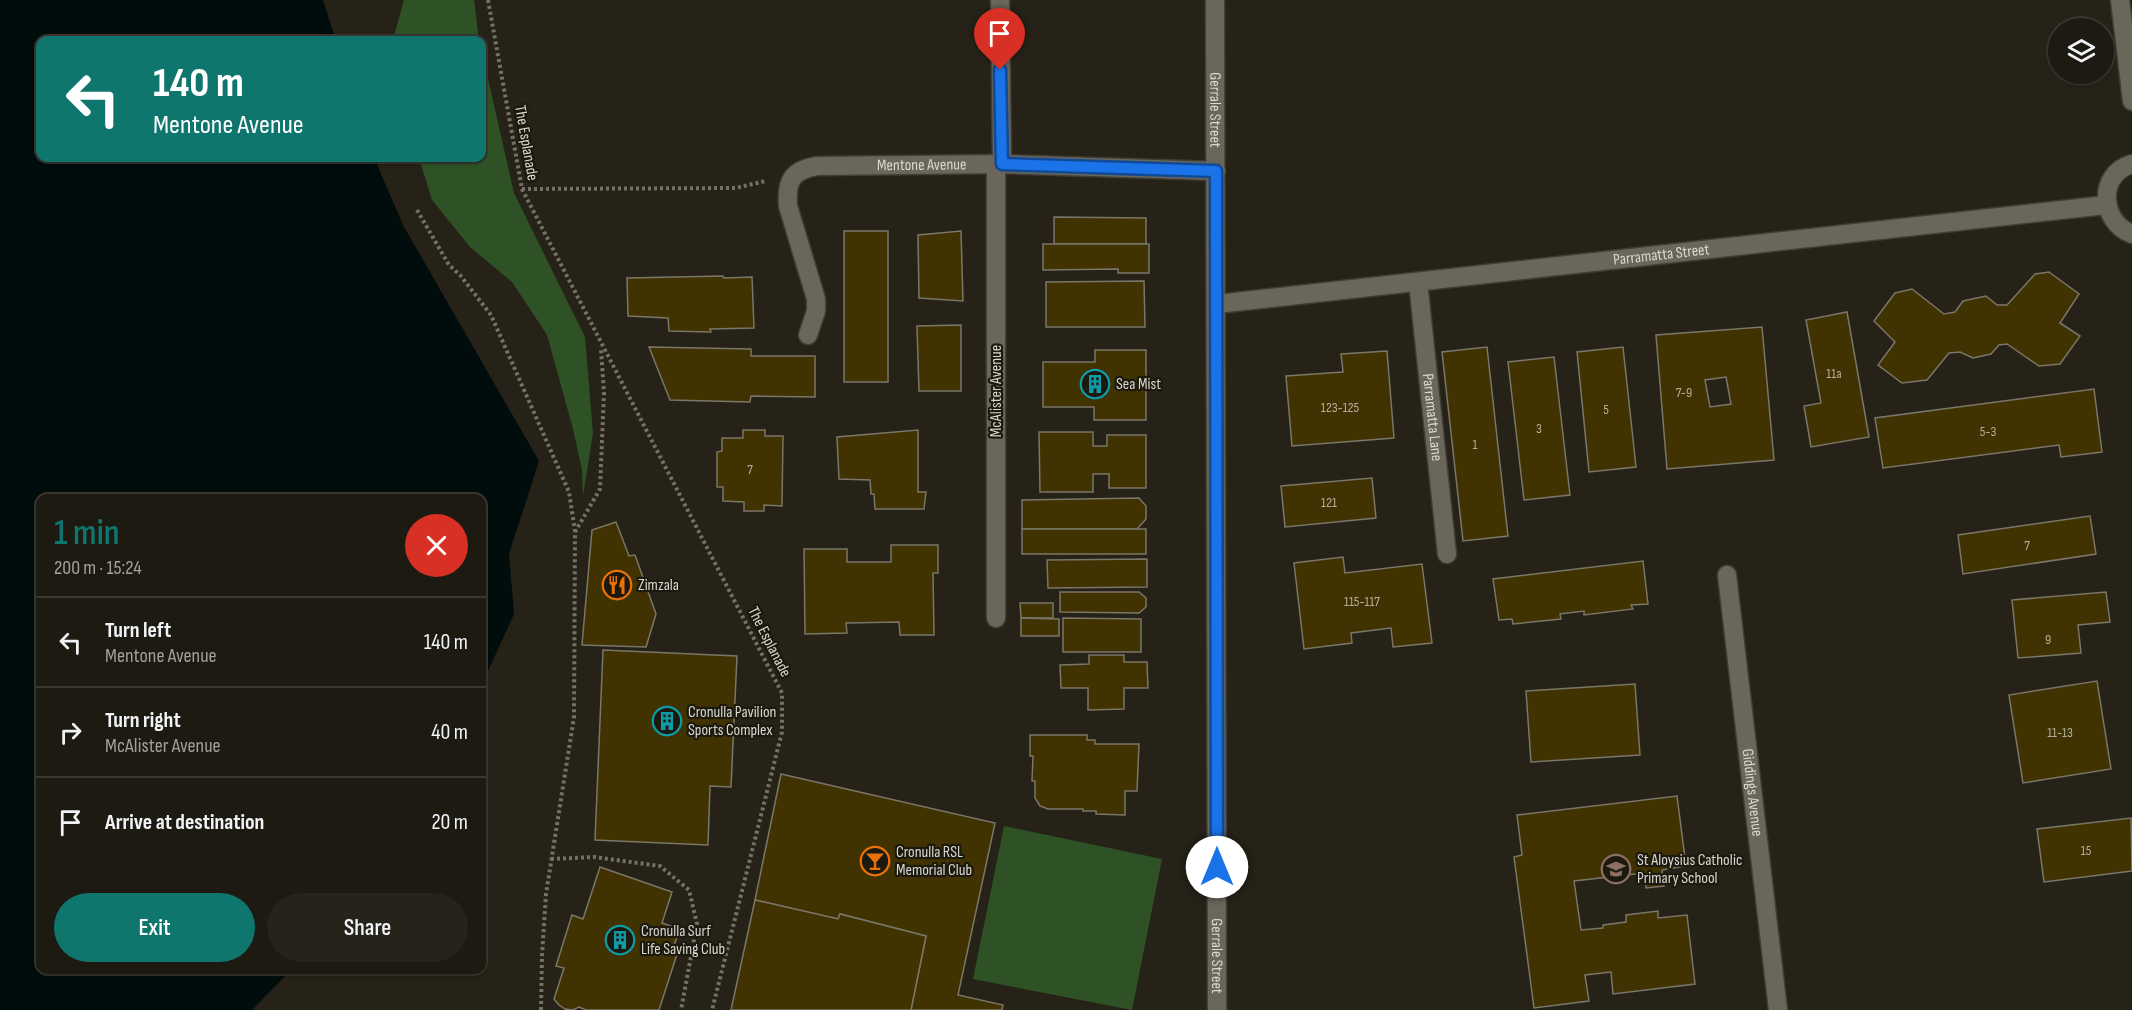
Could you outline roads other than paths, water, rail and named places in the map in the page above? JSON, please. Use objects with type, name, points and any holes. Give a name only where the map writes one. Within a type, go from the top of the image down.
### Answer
[{"type":"street","name":"McAlister Avenue","points":[[996,618],[1000,0]]},
{"type":"street","name":"Gerrale Street","points":[[1215,0],[1217,1010]]},
{"type":"street","points":[[2120,0],[2132,101]]},
{"type":"street","name":"Mentone Avenue","points":[[808,334],[816,311],[816,299],[788,206],[787,193],[790,181],[804,168],[999,164],[1216,171]]},
{"type":"street","points":[[2132,164],[2117,172],[2106,193],[2106,205],[2116,224],[2132,234]]},
{"type":"street","name":"Parramatta Street","points":[[1217,304],[2106,205]]},
{"type":"street","name":"Parramatta Lane","points":[[1418,282],[1447,554]]},
{"type":"street","name":"Giddings Avenue","points":[[1727,575],[1778,1010]]},
{"type":"place","name":"Sea Mist","points":[[1095,384]]},
{"type":"place","name":"Zimzala","points":[[617,585]]},
{"type":"place","name":"Cronulla Pavilion Sports Complex","points":[[667,721]]},
{"type":"place","name":"Cronulla RSL Memorial Club","points":[[875,861]]},
{"type":"place","name":"St Aloysius Catholic Primary School","points":[[1616,869]]},
{"type":"place","name":"Cronulla Surf Life Saving Club","points":[[620,940]]}]
